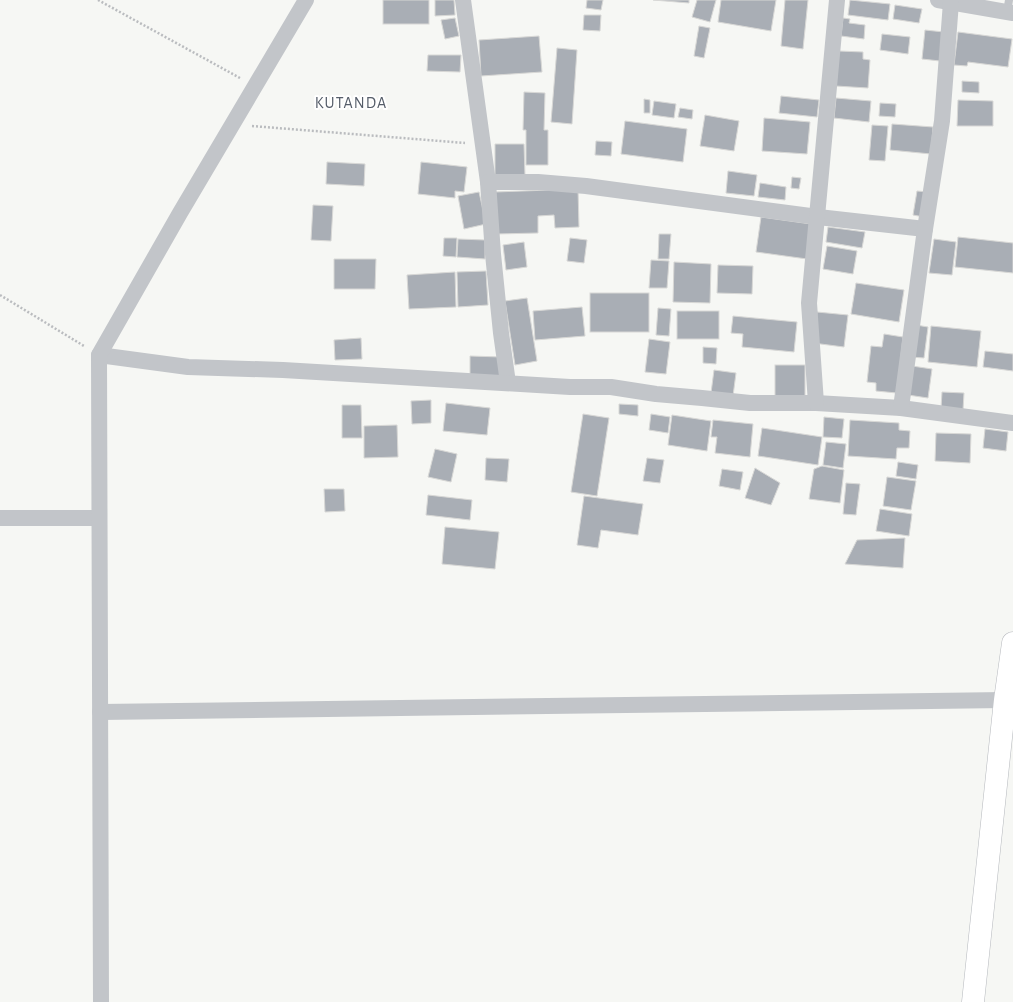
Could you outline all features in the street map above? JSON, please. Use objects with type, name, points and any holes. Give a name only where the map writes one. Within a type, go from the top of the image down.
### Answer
[{"type":"street","points":[[101,1002],[98,518],[99,355],[306,0]]},
{"type":"street","points":[[463,0],[488,182],[493,254],[508,383]]},
{"type":"street","points":[[816,403],[808,303],[818,217],[837,0]]},
{"type":"street","points":[[901,408],[925,229],[942,121],[944,1],[1010,8]]},
{"type":"street","points":[[488,182],[538,182],[586,186],[818,217],[925,229]]},
{"type":"street","points":[[99,355],[188,367],[283,370],[570,387],[611,387],[656,394],[750,403],[816,403],[901,408],[1013,423]]},
{"type":"street","points":[[0,518],[98,518]]},
{"type":"street","points":[[972,1002],[1005,700],[1013,643]]},
{"type":"street","points":[[100,712],[1005,700]]},
{"type":"path","points":[[98,0],[254,87]]},
{"type":"path","points":[[232,125],[483,144]]},
{"type":"path","points":[[0,296],[99,355]]},
{"type":"building","points":[[383,0],[429,0],[429,24],[383,24]]},
{"type":"building","points":[[435,0],[454,0],[455,15],[435,16]]},
{"type":"building","points":[[587,0],[603,0],[601,10],[586,8]]},
{"type":"building","points":[[653,0],[689,0],[689,3]]},
{"type":"building","points":[[697,0],[716,0],[710,22],[692,17]]},
{"type":"building","points":[[721,0],[776,0],[771,31],[718,22]]},
{"type":"building","points":[[785,0],[808,0],[803,49],[781,46]]},
{"type":"building","points":[[850,0],[890,4],[888,20],[848,15]]},
{"type":"building","points":[[895,5],[922,9],[919,23],[893,19]]},
{"type":"building","points":[[584,15],[601,15],[600,31],[583,30]]},
{"type":"building","points":[[455,18],[459,36],[445,39],[441,20]]},
{"type":"building","points":[[843,18],[850,19],[849,23],[865,25],[864,39],[841,36]]},
{"type":"building","points":[[699,26],[710,28],[704,58],[694,56]]},
{"type":"building","points":[[925,30],[944,32],[940,61],[922,59]]},
{"type":"building","points":[[958,32],[1012,39],[1008,67],[968,62],[967,66],[954,65]]},
{"type":"building","points":[[882,34],[910,37],[908,54],[880,50]]},
{"type":"building","points":[[539,36],[542,72],[481,76],[479,40]]},
{"type":"building","points":[[557,48],[577,50],[572,124],[551,122]]},
{"type":"building","points":[[839,51],[863,52],[863,59],[870,60],[868,88],[836,86]]},
{"type":"building","points":[[428,55],[461,55],[460,72],[427,71]]},
{"type":"building","points":[[962,81],[979,82],[979,93],[962,92]]},
{"type":"building","points":[[524,92],[545,93],[544,130],[548,130],[548,165],[526,165],[526,130],[523,130]]},
{"type":"building","points":[[781,96],[819,100],[817,117],[779,113]]},
{"type":"building","points":[[836,98],[871,101],[869,122],[834,118]]},
{"type":"building","points":[[644,99],[650,100],[650,113],[644,113]]},
{"type":"building","points":[[958,100],[993,101],[993,126],[957,126]]},
{"type":"building","points":[[654,101],[676,104],[674,118],[652,115]]},
{"type":"building","points":[[880,103],[896,104],[895,117],[879,116]]},
{"type":"building","points":[[680,108],[693,110],[692,119],[678,117]]},
{"type":"building","points":[[705,115],[739,121],[734,151],[700,146]]},
{"type":"building","points":[[764,118],[810,122],[807,154],[762,151]]},
{"type":"building","points":[[625,121],[687,129],[683,162],[621,154]]},
{"type":"building","points":[[892,124],[933,127],[931,154],[890,150]]},
{"type":"building","points":[[872,125],[888,126],[885,161],[869,160]]},
{"type":"building","points":[[596,141],[612,142],[611,156],[595,155]]},
{"type":"building","points":[[495,144],[524,144],[525,176],[495,177]]},
{"type":"building","points":[[327,162],[365,164],[364,186],[326,184]]},
{"type":"building","points":[[421,162],[467,167],[464,192],[455,191],[455,198],[418,194]]},
{"type":"building","points":[[728,171],[757,175],[754,196],[726,193]]},
{"type":"building","points":[[792,177],[801,178],[799,189],[791,188]]},
{"type":"building","points":[[760,183],[786,187],[785,200],[758,197]]},
{"type":"building","points":[[578,189],[579,227],[555,228],[554,215],[538,216],[538,233],[496,234],[495,192]]},
{"type":"building","points":[[917,191],[928,192],[924,217],[913,215]]},
{"type":"building","points":[[479,192],[486,224],[464,229],[458,196]]},
{"type":"building","points":[[313,205],[333,206],[331,241],[311,240]]},
{"type":"building","points":[[761,217],[811,224],[807,259],[756,252]]},
{"type":"building","points":[[828,227],[865,232],[862,248],[826,242]]},
{"type":"building","points":[[659,234],[671,234],[669,259],[658,259]]},
{"type":"building","points":[[958,237],[1013,243],[1013,273],[955,267]]},
{"type":"building","points":[[444,238],[457,238],[456,257],[443,256]]},
{"type":"building","points":[[570,238],[587,240],[584,263],[567,261]]},
{"type":"building","points":[[458,239],[485,240],[485,259],[457,257]]},
{"type":"building","points":[[934,239],[956,242],[952,275],[929,273]]},
{"type":"building","points":[[524,242],[527,267],[506,270],[503,245]]},
{"type":"building","points":[[827,246],[857,251],[853,274],[823,269]]},
{"type":"building","points":[[334,259],[376,259],[375,289],[334,289]]},
{"type":"building","points":[[651,260],[669,261],[667,288],[649,288]]},
{"type":"building","points":[[674,262],[711,264],[710,303],[673,302]]},
{"type":"building","points":[[718,265],[753,266],[752,294],[717,293]]},
{"type":"building","points":[[486,271],[488,305],[458,307],[457,272]]},
{"type":"building","points":[[455,272],[456,307],[409,309],[407,275]]},
{"type":"building","points":[[856,283],[904,290],[899,322],[851,314]]},
{"type":"building","points":[[590,293],[649,293],[649,332],[590,332]]},
{"type":"building","points":[[527,298],[537,361],[515,365],[505,301]]},
{"type":"building","points":[[582,307],[585,336],[535,340],[533,311]]},
{"type":"building","points":[[658,308],[671,309],[669,336],[656,335]]},
{"type":"building","points":[[677,311],[719,311],[719,339],[677,339]]},
{"type":"building","points":[[817,312],[848,315],[844,347],[813,343]]},
{"type":"building","points":[[733,316],[797,322],[794,352],[742,347],[743,334],[731,333]]},
{"type":"building","points":[[916,325],[928,327],[924,358],[911,357]]},
{"type":"building","points":[[931,326],[981,331],[977,367],[928,362]]},
{"type":"building","points":[[884,334],[903,337],[897,393],[876,391],[876,383],[867,382],[871,346],[882,347]]},
{"type":"building","points":[[361,338],[362,359],[335,360],[334,340]]},
{"type":"building","points":[[649,339],[670,342],[666,374],[645,372]]},
{"type":"building","points":[[703,347],[717,348],[716,364],[703,363]]},
{"type":"building","points":[[985,351],[1013,354],[1013,371],[983,367]]},
{"type":"building","points":[[470,356],[501,357],[501,377],[470,376]]},
{"type":"building","points":[[775,365],[805,365],[805,396],[775,396]]},
{"type":"building","points":[[912,366],[932,369],[928,398],[908,395]]},
{"type":"building","points":[[714,370],[736,373],[733,396],[711,393]]},
{"type":"building","points":[[942,392],[964,393],[963,410],[941,409]]},
{"type":"building","points":[[431,400],[431,423],[412,424],[411,401]]},
{"type":"building","points":[[446,403],[490,408],[487,435],[443,431]]},
{"type":"building","points":[[619,404],[638,405],[638,416],[619,414]]},
{"type":"building","points":[[342,405],[361,405],[362,438],[342,438]]},
{"type":"building","points":[[583,414],[609,418],[597,496],[571,492]]},
{"type":"building","points":[[651,414],[670,417],[668,433],[649,430]]},
{"type":"building","points":[[672,415],[711,421],[707,451],[668,445]]},
{"type":"building","points":[[824,417],[844,419],[842,438],[823,437]]},
{"type":"building","points":[[713,420],[753,424],[750,457],[715,453],[717,437],[711,437]]},
{"type":"building","points":[[850,420],[899,423],[899,430],[910,431],[909,448],[897,448],[896,459],[848,456]]},
{"type":"building","points":[[397,425],[398,457],[364,458],[364,426]]},
{"type":"building","points":[[762,428],[822,437],[818,465],[758,456]]},
{"type":"building","points":[[985,429],[1008,432],[1006,451],[983,448]]},
{"type":"building","points":[[936,433],[971,434],[970,463],[935,461]]},
{"type":"building","points":[[826,442],[846,444],[843,468],[823,465]]},
{"type":"building","points":[[435,449],[457,454],[451,482],[428,477]]},
{"type":"building","points":[[486,458],[509,459],[507,482],[485,480]]},
{"type":"building","points":[[647,458],[664,460],[660,483],[643,481]]},
{"type":"building","points":[[898,462],[918,465],[916,479],[896,476]]},
{"type":"building","points":[[822,466],[844,470],[840,503],[809,499],[814,469]]},
{"type":"building","points":[[755,468],[780,483],[771,505],[745,498]]},
{"type":"building","points":[[722,469],[743,472],[740,490],[719,486]]},
{"type":"building","points":[[887,477],[916,481],[911,510],[883,506]]},
{"type":"building","points":[[846,483],[860,484],[856,515],[843,514]]},
{"type":"building","points":[[324,489],[344,489],[345,511],[325,512]]},
{"type":"building","points":[[428,495],[472,500],[470,520],[426,515]]},
{"type":"building","points":[[584,496],[643,504],[638,535],[601,530],[598,548],[577,545]]},
{"type":"building","points":[[880,509],[912,514],[909,536],[876,531]]},
{"type":"building","points":[[445,527],[499,532],[495,569],[442,564]]},
{"type":"building","points":[[905,538],[903,568],[845,564],[857,540]]},
{"type":"district","name":"KUTANDA","points":[[351,103]]}]
